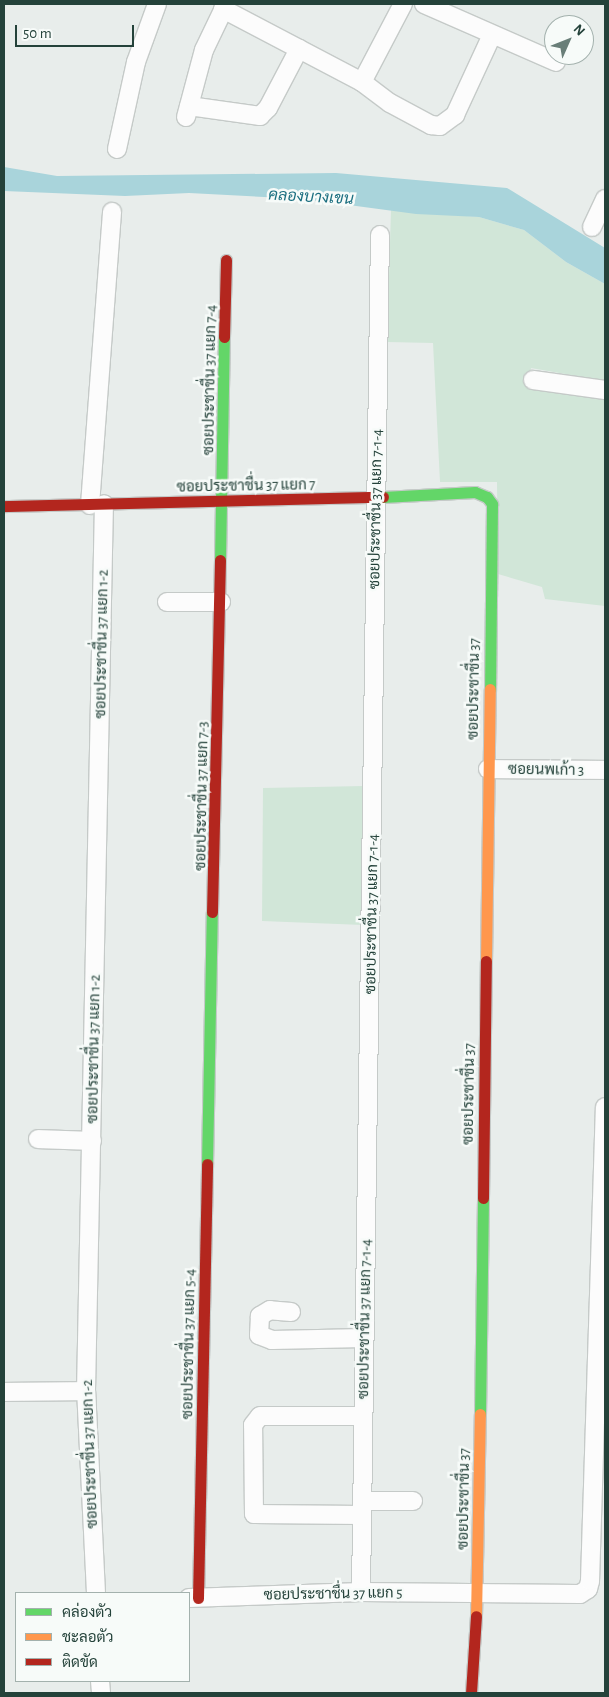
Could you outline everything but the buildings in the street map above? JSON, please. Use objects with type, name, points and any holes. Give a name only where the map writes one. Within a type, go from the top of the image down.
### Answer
[{"type":"street","points":[[117,149],[136,62],[157,4]]},
{"type":"street","points":[[362,82],[403,4]]},
{"type":"street","points":[[424,4],[544,57]]},
{"type":"street","points":[[300,49],[268,108],[260,116],[188,112],[204,50],[225,6],[362,82],[390,104],[431,125],[440,126],[455,115],[492,35]]},
{"type":"street","points":[[592,227],[605,199]]},
{"type":"street","name":"ซอยประชาชื่น 37 แยก 1-2","points":[[96,1592],[86,1391],[92,1141],[97,505],[112,212]]},
{"type":"street","name":"ซอยประชาชื่น 37 แยก 7-1-4","points":[[361,1592],[380,236]]},
{"type":"street","name":"ซอยประชาชื่น 37 แยก 7-4","points":[[223,501],[226,260]]},
{"type":"street","points":[[533,380],[605,390]]},
{"type":"street","name":"ซอยประชาชื่น 37 แยก 7","points":[[4,506],[376,497],[475,492],[487,497]]},
{"type":"street","name":"ซอยประชาชื่น 37","points":[[471,1693],[478,1593],[492,509],[487,497]]},
{"type":"street","name":"ซอยประชาชื่น 37 แยก 7-3","points":[[210,1090],[223,501]]},
{"type":"street","points":[[167,602],[221,602]]},
{"type":"street","name":"ซอยนพเก้า 3","points":[[488,769],[605,770]]},
{"type":"street","name":"ซอยประชาชื่น 37 แยก 5-4","points":[[193,1598],[210,1090]]},
{"type":"street","name":"ซอยประชาชื่น 37 แยก 5","points":[[193,1598],[361,1592],[580,1594],[588,1590],[590,1581],[605,1107]]},
{"type":"street","points":[[38,1139],[92,1141]]},
{"type":"street","points":[[291,1312],[270,1310],[260,1316],[259,1334],[272,1340],[364,1338]]},
{"type":"street","points":[[4,1392],[86,1391]]},
{"type":"street","points":[[364,1416],[260,1416],[252,1425],[254,1514],[362,1508],[413,1501]]},
{"type":"green space","points":[[391,210],[479,217],[524,230],[566,262],[605,284],[605,381],[531,368],[528,387],[605,398],[605,606],[545,599],[542,587],[498,574],[497,482],[440,482],[433,343],[387,342]]},
{"type":"green space","points":[[364,786],[363,925],[262,921],[263,788]]},
{"type":"water","name":"คลองบางเขน","points":[[4,167],[57,176],[336,173],[507,188],[605,248],[605,284],[566,262],[524,230],[479,217],[416,214],[304,199],[189,193],[125,196],[4,191]]},
{"type":"traffic: fast","points":[[220,560],[224,337]]},
{"type":"traffic: fast","points":[[383,497],[475,492],[487,497],[492,504],[490,689]]},
{"type":"traffic: fast","points":[[207,1164],[212,912]]},
{"type":"traffic: fast","points":[[480,1414],[483,1198]]},
{"type":"traffic: slow","points":[[486,961],[490,689]]},
{"type":"traffic: slow","points":[[476,1616],[480,1414]]},
{"type":"traffic: jam","points":[[224,337],[226,260]]},
{"type":"traffic: jam","points":[[4,506],[383,497]]},
{"type":"traffic: jam","points":[[212,912],[220,560]]},
{"type":"traffic: jam","points":[[483,1198],[486,961]]},
{"type":"traffic: jam","points":[[198,1598],[207,1164]]},
{"type":"traffic: jam","points":[[471,1693],[476,1616]]}]
